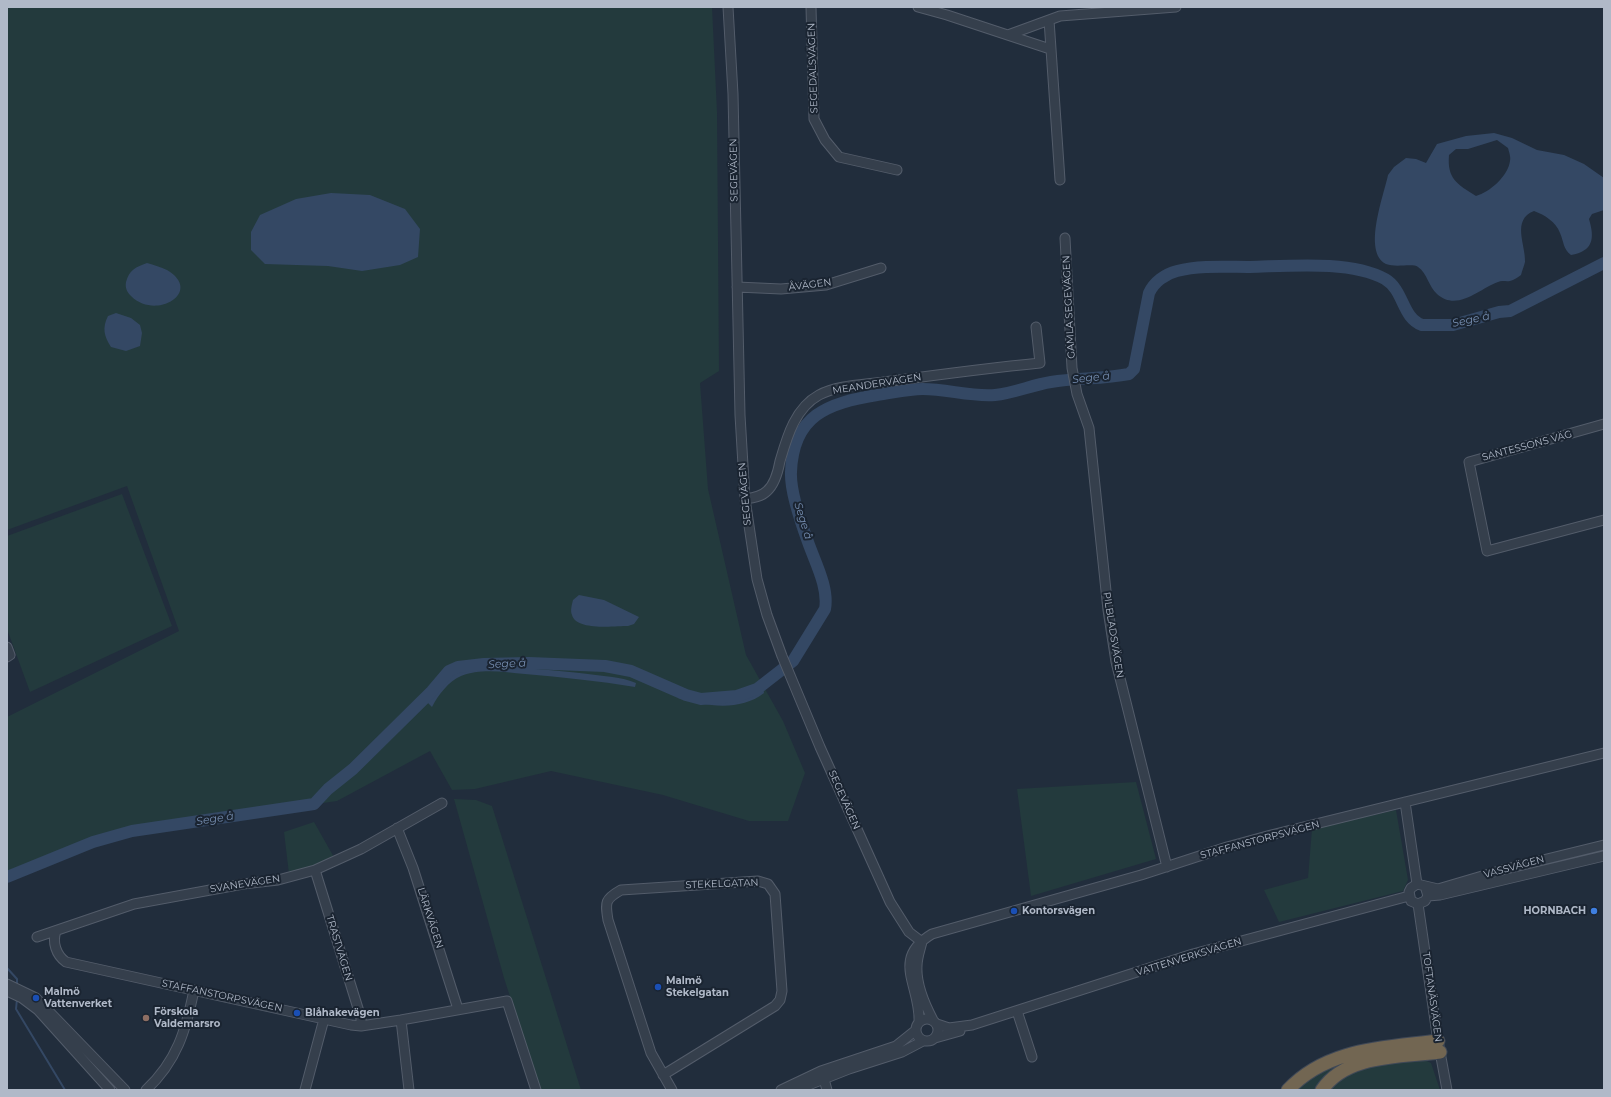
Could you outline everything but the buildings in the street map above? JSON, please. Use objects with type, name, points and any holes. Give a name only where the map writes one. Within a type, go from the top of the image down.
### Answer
[{"type":"highway","points":[[1288,1090],[1308,1072],[1335,1058],[1370,1050],[1439,1047]]},
{"type":"highway","points":[[1322,1090],[1334,1075],[1356,1064],[1439,1047]]},
{"type":"street","name":"SEGEVÄGEN","points":[[728,7],[733,94],[740,408],[745,499],[757,579],[767,615],[782,656],[820,747],[890,902],[908,932],[922,942]]},
{"type":"street","name":"SEGEDALSVÄGEN","points":[[811,7],[814,119],[825,140],[839,157],[897,170]]},
{"type":"street","points":[[918,7],[1050,49]]},
{"type":"street","points":[[1008,35],[1049,20],[1075,14],[1176,7]]},
{"type":"street","points":[[1049,20],[1060,180]]},
{"type":"street","name":"GAMLA SEGEVÄGEN","points":[[1065,238],[1072,368],[1078,397]]},
{"type":"street","name":"ÅVÄGEN","points":[[737,287],[781,289],[826,285],[881,268]]},
{"type":"street","name":"MEANDERVÄGEN","points":[[745,499],[763,495],[772,486],[786,439],[795,420],[806,406],[819,395],[843,388],[951,372],[1040,363],[1036,327]]},
{"type":"street","name":"PILBLADSVÄGEN","points":[[1078,397],[1088,428],[1108,610],[1116,662],[1167,867]]},
{"type":"street","name":"SANTESSONS VÄG","points":[[1604,424],[1469,462],[1487,551],[1604,520]]},
{"type":"street","points":[[7,647],[10,655],[7,657]]},
{"type":"street","name":"STAFFANSTORPSVÄGEN","points":[[922,942],[932,934],[940,931],[1167,867],[1271,835],[1604,753]]},
{"type":"street","points":[[1405,802],[1421,885],[1428,896],[1425,901],[1418,904],[1411,901],[1409,896],[1410,889],[1421,885]]},
{"type":"street","name":"SVANEVÄGEN","points":[[37,937],[134,904],[243,884],[278,880],[315,870],[361,849],[442,804]]},
{"type":"street","name":"LÄRKVÄGEN","points":[[398,828],[413,868],[458,1009]]},
{"type":"street","name":"VASSVÄGEN","points":[[1421,885],[1438,889],[1512,868],[1604,845]]},
{"type":"street","name":"VASSVÄGEN","points":[[1428,896],[1440,895],[1525,876],[1604,856]]},
{"type":"street","name":"TRASTVÄGEN","points":[[315,870],[361,1018],[361,1026]]},
{"type":"street","name":"STEKELGATAN","points":[[663,1075],[775,1006],[780,1000],[782,991],[775,894],[768,884],[758,881],[621,890],[609,897],[605,905],[608,920],[651,1053],[663,1075],[672,1090]]},
{"type":"street","name":"VATTENVERKSVÄGEN","points":[[935,1022],[949,1028],[972,1025],[1193,954],[1409,896]]},
{"type":"street","name":"TOFTANÄSVÄGEN","points":[[1418,904],[1439,1047],[1448,1090]]},
{"type":"street","name":"STAFFANSTORPSVÄGEN","points":[[56,931],[54,938],[57,953],[66,962],[361,1026],[507,1001],[536,1090]]},
{"type":"street","points":[[796,1090],[823,1074],[896,1054],[923,1041],[930,1041],[936,1038],[938,1033],[935,1022],[927,1008],[917,972],[917,961],[922,942]]},
{"type":"street","points":[[922,942],[912,951],[910,965],[911,977],[920,1010],[917,1026],[919,1038],[923,1041]]},
{"type":"street","points":[[10,989],[23,995],[36,998],[125,1090]]},
{"type":"street","points":[[146,1090],[176,1053],[183,1036],[194,990]]},
{"type":"street","points":[[23,995],[110,1090]]},
{"type":"street","points":[[1017,1011],[1032,1057]]},
{"type":"street","points":[[305,1090],[324,1019]]},
{"type":"street","points":[[781,1090],[896,1046],[925,1019],[935,1022]]},
{"type":"street","points":[[401,1020],[409,1090]]},
{"type":"street","name":"VATTENVERKSVÄGEN","points":[[936,1038],[963,1031],[972,1025]]},
{"type":"street","points":[[823,1074],[827,1090]]},
{"type":"green space","points":[[7,7],[712,7],[717,112],[719,371],[700,383],[708,489],[746,655],[783,721],[805,773],[788,821],[749,821],[663,795],[551,771],[475,789],[452,790],[430,751],[337,801],[131,831],[93,842],[7,877],[7,717],[179,631],[127,486],[7,530]]},
{"type":"green space","points":[[122,494],[172,626],[30,692],[7,629],[7,536]]},
{"type":"green space","points":[[1136,782],[1156,859],[1031,896],[1017,789]]},
{"type":"green space","points":[[454,799],[476,800],[492,806],[581,1090],[540,1090],[504,978]]},
{"type":"green space","points":[[1396,810],[1408,880],[1403,891],[1279,922],[1264,890],[1308,878],[1312,829]]},
{"type":"green space","points":[[314,822],[335,859],[289,874],[284,832]]},
{"type":"green space","points":[[1361,1058],[1318,1090],[1294,1090],[1316,1071]]},
{"type":"green space","points":[[1423,1059],[1431,1063],[1440,1090],[1327,1090],[1347,1073],[1358,1069],[1384,1063]]},
{"type":"water","points":[[1494,133],[1512,138],[1537,150],[1564,155],[1584,164],[1604,178],[1604,210],[1592,214],[1589,219],[1592,238],[1588,247],[1571,255],[1565,248],[1558,229],[1553,222],[1534,211],[1527,215],[1523,220],[1521,227],[1525,262],[1521,275],[1510,281],[1498,282],[1476,294],[1460,300],[1452,301],[1445,299],[1434,291],[1424,273],[1418,267],[1412,265],[1390,265],[1386,264],[1379,258],[1375,236],[1376,222],[1388,175],[1394,167],[1406,158],[1416,159],[1426,163],[1437,144],[1466,136]],"holes":[[[1497,140],[1508,148],[1510,154],[1509,167],[1498,183],[1481,194],[1476,196],[1463,188],[1452,175],[1450,170],[1449,155],[1456,149],[1468,149]]]},
{"type":"water","points":[[331,193],[370,195],[405,209],[420,229],[418,257],[400,265],[362,271],[328,266],[265,264],[251,250],[251,232],[260,215],[296,199]]},
{"type":"water","points":[[147,263],[167,270],[177,278],[180,287],[178,294],[172,301],[163,305],[152,306],[141,303],[128,293],[126,288],[127,278],[136,268]]},
{"type":"water","points":[[116,313],[131,318],[140,325],[142,333],[140,346],[126,351],[111,347],[105,336],[104,328],[108,316]]},
{"type":"water","points":[[579,595],[604,600],[639,617],[634,624],[628,626],[588,626],[575,620],[571,612],[573,600]]},
{"type":"water","points":[[473,667],[559,671],[625,679],[636,683],[635,687],[580,679],[484,671],[461,676],[452,681],[437,698],[432,707],[427,702],[450,674]]},
{"type":"water","points":[[763,689],[764,693],[755,699],[733,705],[711,705],[678,698],[679,694],[701,700],[732,700],[743,698]]},
{"type":"waterway","name":"Sege å","points":[[7,877],[93,842],[132,831],[314,804],[328,789],[353,769],[432,691],[449,671],[458,667],[484,664],[529,663],[605,666],[631,671],[686,695],[701,699],[737,696],[757,689],[793,661],[825,609],[825,592],[821,575],[799,517],[791,480],[793,453],[798,437],[806,425],[816,415],[843,402],[900,391],[932,389],[977,395],[995,395],[1009,393],[1051,382],[1129,374],[1134,369],[1149,293],[1157,282],[1164,276],[1173,272],[1195,268],[1301,265],[1355,269],[1371,273],[1385,279],[1391,284],[1396,290],[1410,316],[1415,321],[1422,325],[1453,325],[1499,312],[1510,311],[1604,263]]},
{"type":"waterway","points":[[7,968],[17,979],[17,986]]},
{"type":"waterway","points":[[17,999],[16,1009],[65,1090]]},
{"type":"place","name":"Kontorsvägen","points":[[1014,911]]},
{"type":"place","name":"HORNBACH","points":[[1594,911]]},
{"type":"place","name":"Malmö Stekelgatan","points":[[658,987]]},
{"type":"place","name":"Malmö Vattenverket","points":[[36,998]]},
{"type":"place","name":"Blåhakevägen","points":[[297,1013]]},
{"type":"place","name":"Förskola Valdemarsro","points":[[146,1018]]}]
